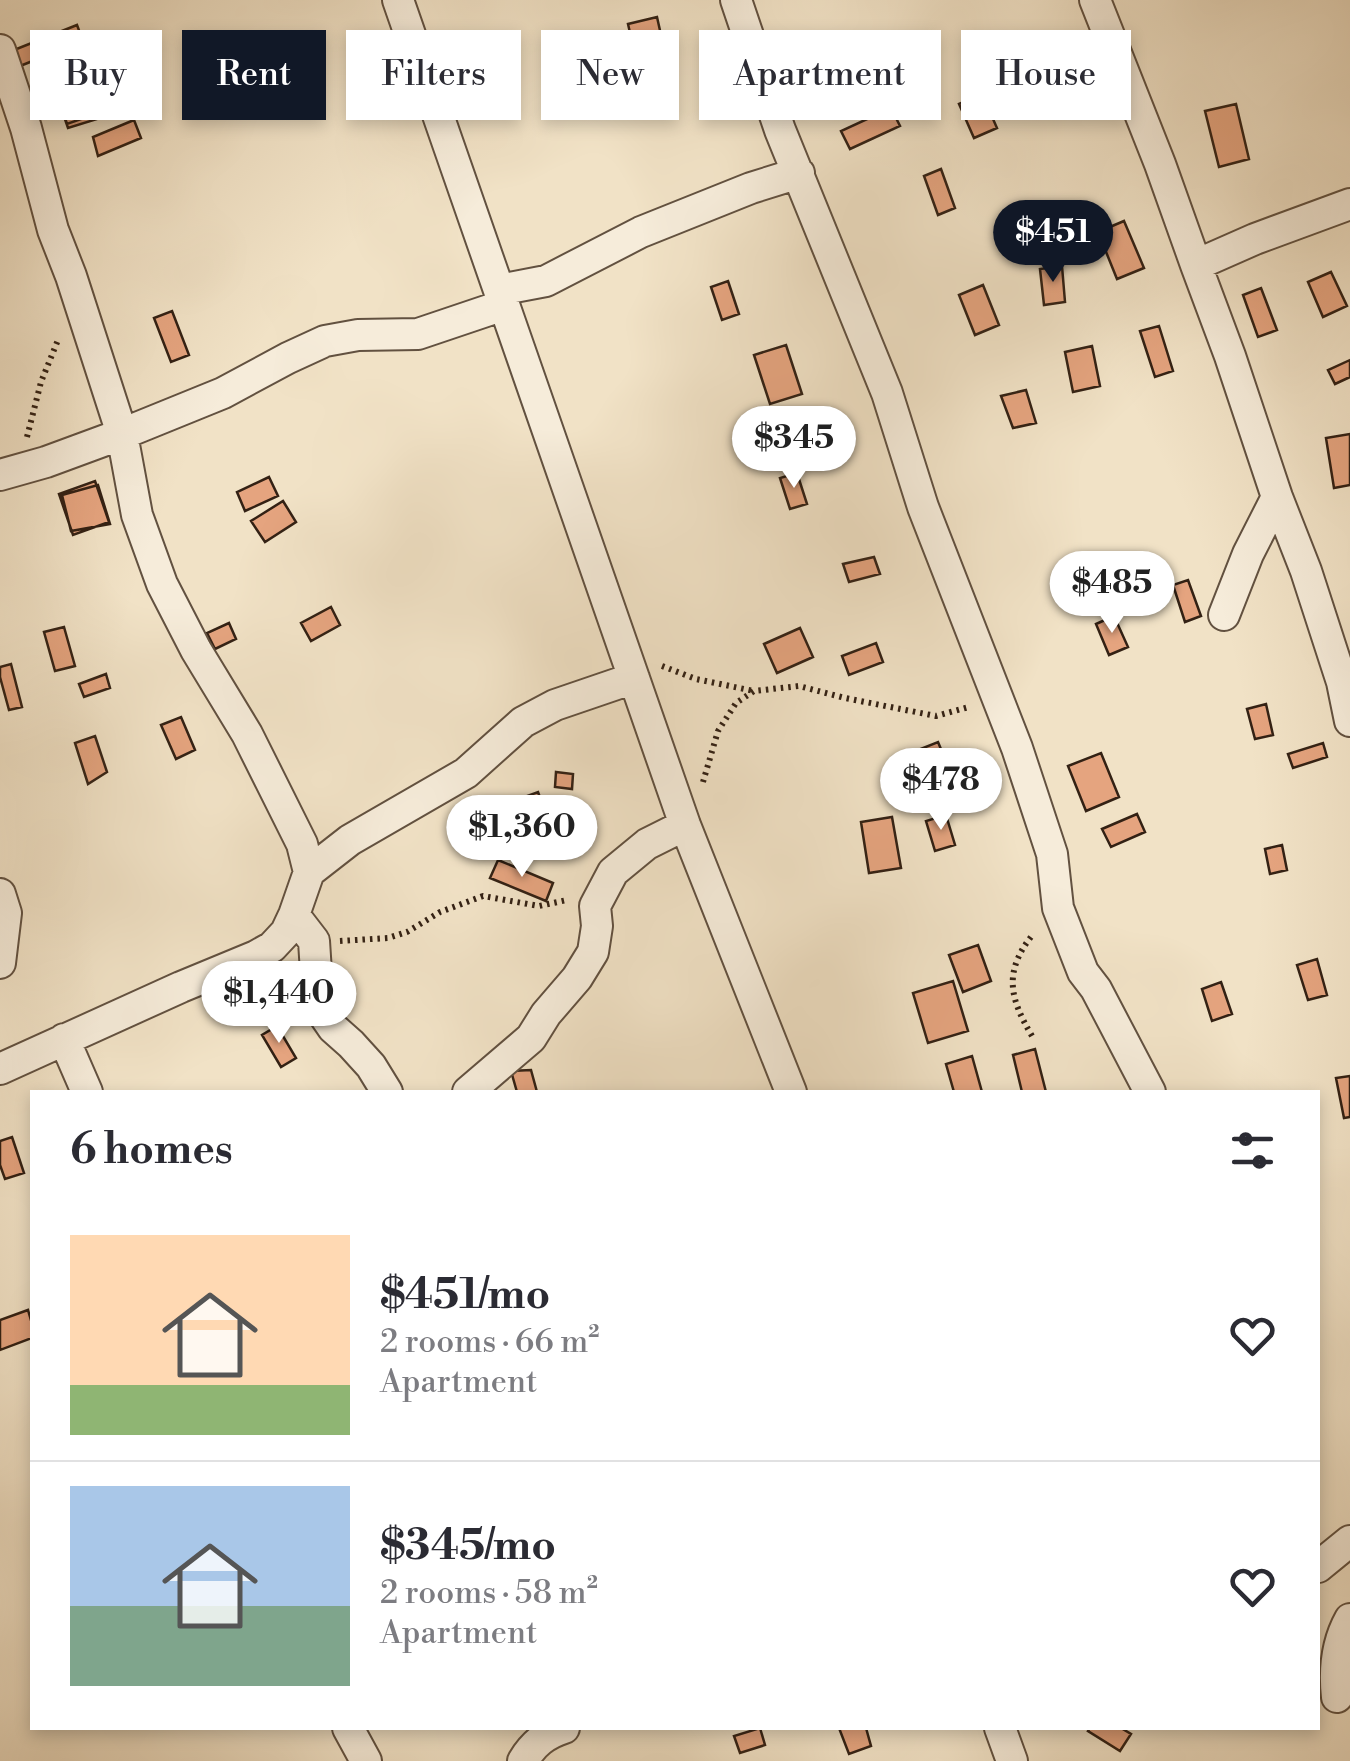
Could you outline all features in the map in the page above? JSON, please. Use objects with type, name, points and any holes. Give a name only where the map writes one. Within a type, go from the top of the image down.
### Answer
[{"type":"street","points":[[398,0],[685,825],[790,1090]]},
{"type":"street","points":[[736,0],[780,130],[887,394],[923,507],[1042,818],[1052,854],[1058,905],[1083,972],[1096,988],[1149,1090]]},
{"type":"street","points":[[1095,0],[1237,375],[1306,572],[1350,721]]},
{"type":"street","points":[[0,50],[13,126],[46,206],[122,434],[137,515],[162,584],[247,734],[302,844],[308,872],[286,932],[272,947],[0,1069]]},
{"type":"street","points":[[11,472],[122,434],[223,393],[325,342],[358,334],[418,334],[546,280],[641,232],[750,188],[799,174]]},
{"type":"street","points":[[1196,265],[1350,204]]},
{"type":"street","points":[[518,342],[546,280]]},
{"type":"street","points":[[1224,615],[1248,554],[1277,497]]},
{"type":"street","points":[[308,872],[350,840],[466,773],[523,722],[630,668]]},
{"type":"street","points":[[470,1090],[531,1038],[577,978],[593,952],[595,906],[613,872],[647,844],[685,825]]},
{"type":"street","points":[[0,894],[6,913],[0,963]]},
{"type":"street","points":[[294,915],[314,941],[322,1012],[371,1066],[387,1090]]},
{"type":"street","points":[[64,1039],[86,1090]]},
{"type":"street","points":[[1320,1565],[1350,1541]]},
{"type":"street","points":[[1344,1711],[1334,1667],[1350,1619]]},
{"type":"street","points":[[1320,1658],[1344,1711]]},
{"type":"street","points":[[349,1730],[366,1761]]},
{"type":"street","points":[[523,1761],[536,1742],[558,1730]]},
{"type":"street","points":[[1001,1730],[1012,1761]]},
{"type":"path","points":[[11,472],[41,382],[78,300]]},
{"type":"path","points":[[630,668],[646,660],[696,679],[754,691],[799,686],[936,716],[967,708],[996,694]]},
{"type":"path","points":[[685,825],[702,790],[718,730],[736,703],[754,691]]},
{"type":"path","points":[[314,941],[388,938],[482,896],[539,906],[575,899],[595,906]]},
{"type":"path","points":[[1032,1036],[1017,1010],[1012,980],[1017,960],[1029,939],[1058,905]]},
{"type":"building","points":[[657,17],[660,30],[629,30],[628,24]]},
{"type":"building","points":[[30,44],[30,62],[20,66],[14,50]]},
{"type":"building","points":[[1236,104],[1249,159],[1219,167],[1205,111]]},
{"type":"building","points":[[65,120],[94,120],[68,128]]},
{"type":"building","points":[[134,120],[141,138],[98,156],[93,137]]},
{"type":"building","points":[[865,120],[897,120],[900,126],[850,149],[841,131]]},
{"type":"building","points":[[966,120],[993,120],[997,128],[974,138]]},
{"type":"building","points":[[941,169],[955,208],[938,215],[924,176]]},
{"type":"building","points":[[1124,221],[1144,268],[1117,279],[1098,232]]},
{"type":"building","points":[[1062,266],[1065,302],[1044,305],[1040,269]]},
{"type":"building","points":[[1331,272],[1347,306],[1323,317],[1308,282]]},
{"type":"building","points":[[728,281],[739,314],[722,320],[711,287]]},
{"type":"building","points":[[983,285],[999,325],[975,335],[959,295]]},
{"type":"building","points":[[1261,288],[1277,330],[1258,337],[1243,295]]},
{"type":"building","points":[[172,311],[189,355],[171,362],[154,318]]},
{"type":"building","points":[[1159,326],[1173,371],[1155,377],[1140,331]]},
{"type":"building","points":[[786,345],[802,394],[770,404],[754,355]]},
{"type":"building","points":[[1092,346],[1100,386],[1073,392],[1065,352]]},
{"type":"building","points":[[1350,360],[1350,377],[1335,384],[1328,370]]},
{"type":"building","points":[[1026,390],[1036,423],[1013,428],[1001,396]]},
{"type":"building","points":[[1350,434],[1350,485],[1334,488],[1326,438]]},
{"type":"building","points":[[797,473],[807,504],[790,509],[780,478]]},
{"type":"building","points":[[269,477],[278,496],[245,511],[237,492]]},
{"type":"building","points":[[95,481],[109,522],[73,535],[59,494]]},
{"type":"building","points":[[98,485],[110,524],[71,531],[62,495]]},
{"type":"building","points":[[283,501],[296,522],[265,542],[251,521]]},
{"type":"building","points":[[874,557],[880,574],[849,582],[843,564]]},
{"type":"building","points":[[1188,580],[1201,616],[1185,622],[1173,585]]},
{"type":"building","points":[[331,607],[340,625],[311,641],[301,623]]},
{"type":"building","points":[[1114,616],[1128,647],[1109,655],[1096,624]]},
{"type":"building","points":[[229,623],[236,639],[215,649],[207,633]]},
{"type":"building","points":[[64,627],[75,666],[55,671],[44,632]]},
{"type":"building","points":[[800,628],[813,657],[777,673],[764,644]]},
{"type":"building","points":[[876,643],[883,662],[849,675],[842,656]]},
{"type":"building","points":[[11,664],[22,707],[9,710],[0,667]]},
{"type":"building","points":[[106,674],[110,688],[84,697],[79,684]]},
{"type":"building","points":[[1266,704],[1273,735],[1255,739],[1247,709]]},
{"type":"building","points":[[181,717],[195,750],[176,759],[161,725]]},
{"type":"building","points":[[95,736],[107,772],[88,784],[75,743]]},
{"type":"building","points":[[938,742],[943,754],[913,765],[908,754]]},
{"type":"building","points":[[1323,743],[1327,757],[1293,768],[1288,754]]},
{"type":"building","points":[[1101,753],[1119,797],[1086,811],[1068,766]]},
{"type":"building","points":[[556,772],[573,774],[572,789],[555,787]]},
{"type":"building","points":[[538,792],[555,839],[537,846],[519,799]]},
{"type":"building","points":[[1137,814],[1145,832],[1111,847],[1102,829]]},
{"type":"building","points":[[946,815],[955,845],[935,851],[926,821]]},
{"type":"building","points":[[892,817],[901,868],[869,873],[861,822]]},
{"type":"building","points":[[1282,845],[1287,870],[1270,874],[1265,849]]},
{"type":"building","points":[[498,860],[553,883],[546,901],[490,878]]},
{"type":"building","points":[[978,945],[991,981],[963,992],[949,955]]},
{"type":"building","points":[[1317,959],[1327,995],[1308,1000],[1297,965]]},
{"type":"building","points":[[953,981],[968,1031],[928,1043],[913,993]]},
{"type":"building","points":[[1221,982],[1232,1014],[1212,1021],[1202,989]]},
{"type":"building","points":[[277,1026],[296,1058],[281,1067],[262,1035]]},
{"type":"building","points":[[1035,1049],[1045,1090],[1022,1090],[1013,1055]]},
{"type":"building","points":[[972,1056],[981,1090],[953,1090],[946,1064]]},
{"type":"building","points":[[531,1070],[536,1090],[516,1090],[511,1071]]},
{"type":"building","points":[[1350,1076],[1350,1117],[1344,1118],[1336,1078]]},
{"type":"building","points":[[12,1137],[24,1173],[5,1179],[0,1165],[0,1141]]},
{"type":"building","points":[[28,1310],[30,1339],[0,1350],[0,1320]]},
{"type":"building","points":[[761,1730],[765,1745],[740,1753],[734,1736]]},
{"type":"building","points":[[840,1730],[867,1730],[871,1746],[849,1754]]},
{"type":"building","points":[[1124,1730],[1131,1734],[1120,1751],[1088,1731]]}]
